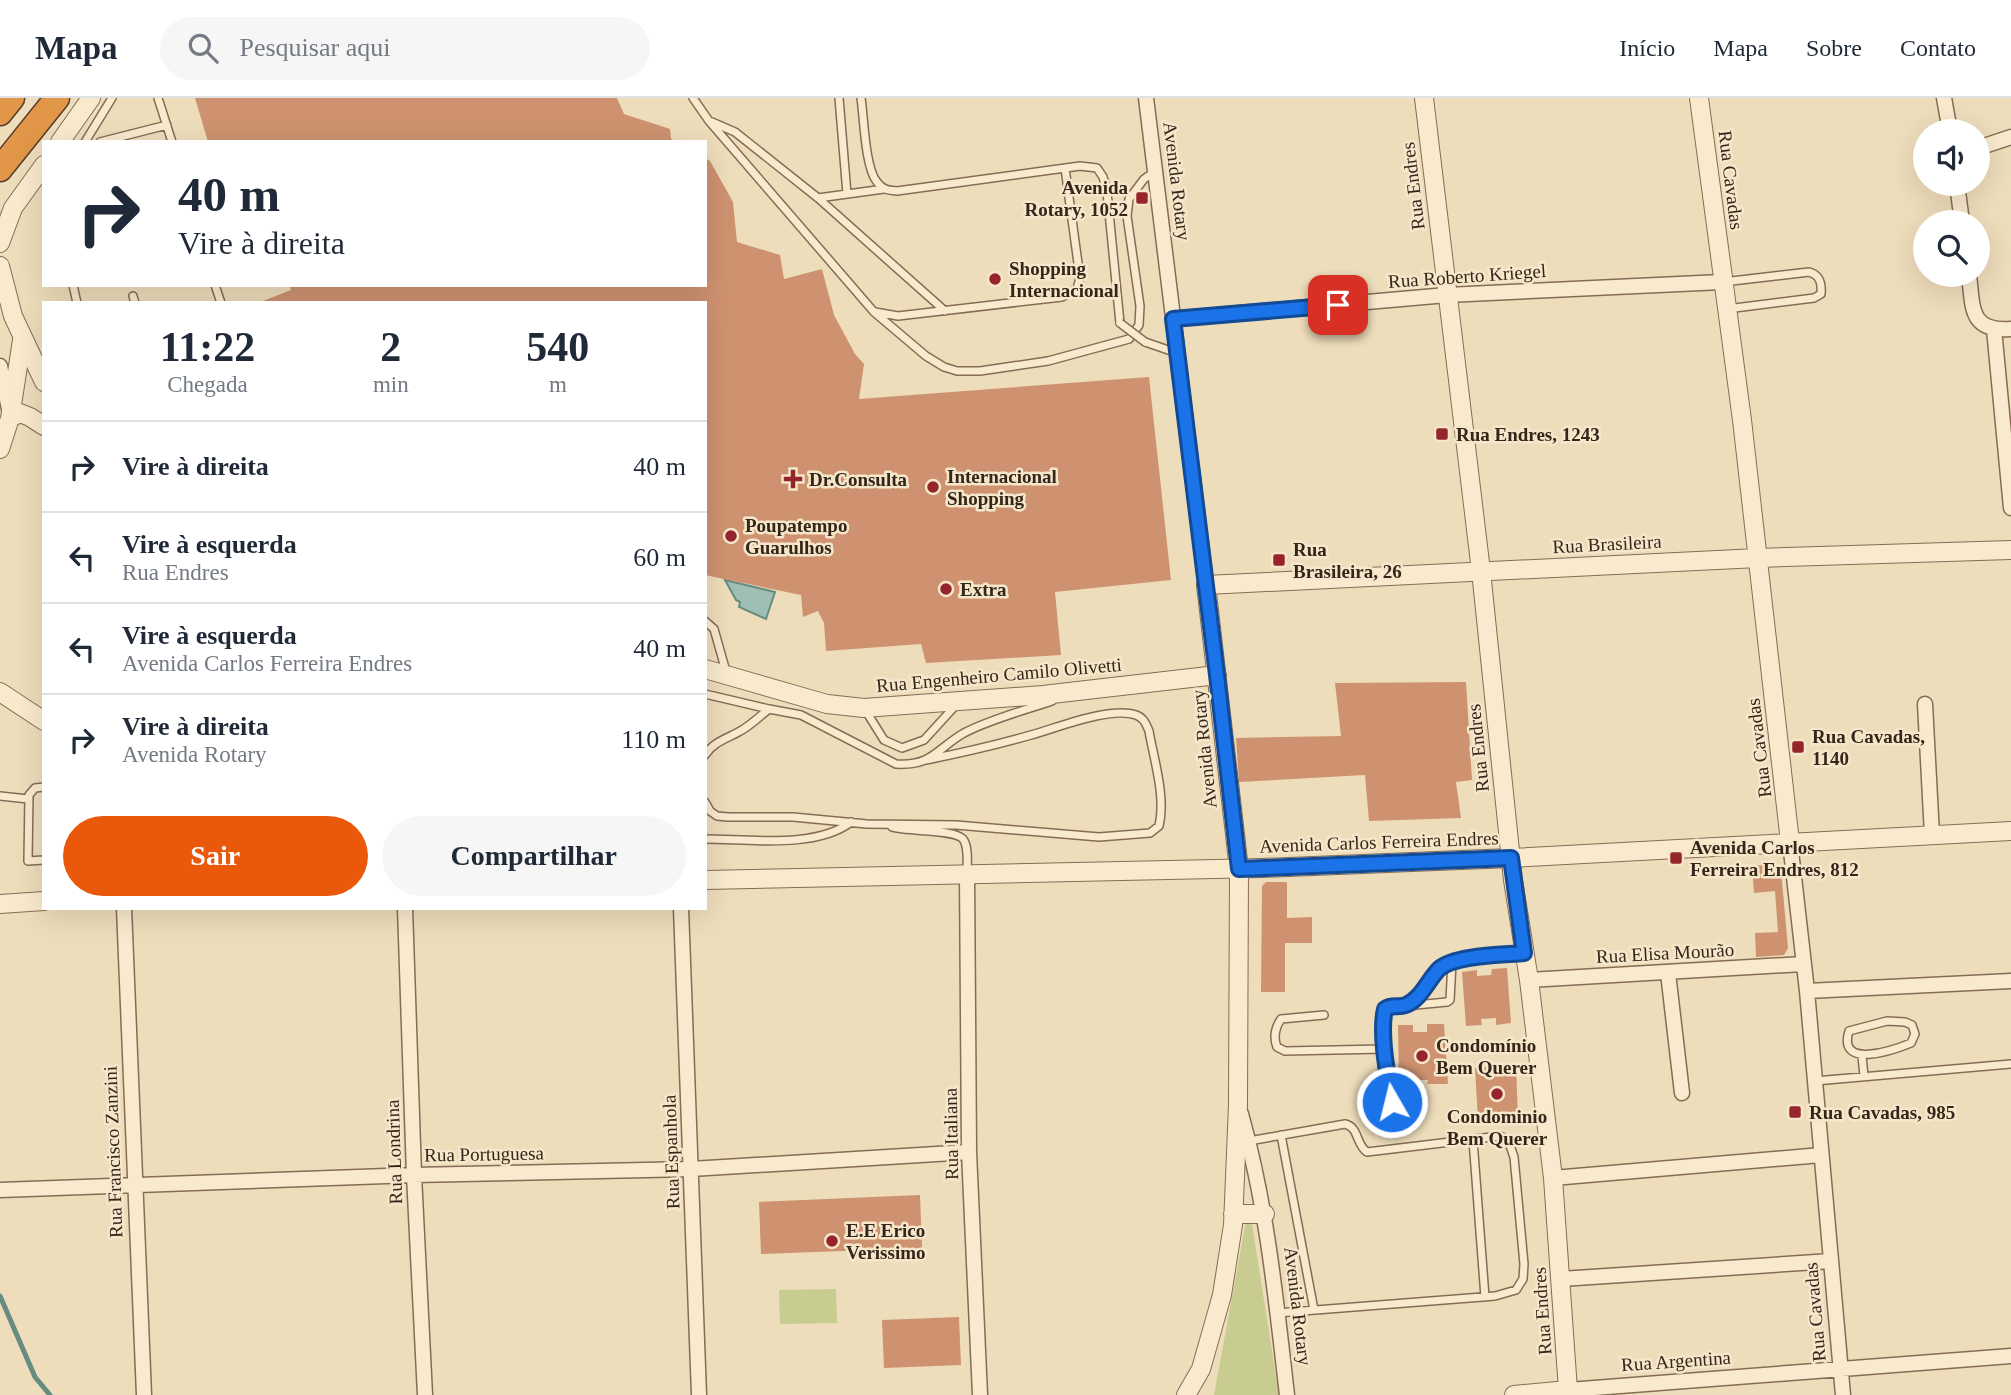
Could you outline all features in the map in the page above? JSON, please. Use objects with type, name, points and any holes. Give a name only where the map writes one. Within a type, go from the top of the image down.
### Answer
[{"type":"highway","points":[[0,113],[12,98]]},
{"type":"highway","points":[[0,169],[57,98]]},
{"type":"street","points":[[61,140],[91,98]]},
{"type":"street","name":"Avenida Rotary","points":[[1146,98],[1239,869],[1238,1105],[1265,1214],[1287,1395]]},
{"type":"street","name":"Rua Endres","points":[[1424,98],[1481,571],[1511,858],[1553,1178],[1568,1393]]},
{"type":"street","name":"Rua Cavadas","points":[[1699,98],[1742,421],[1807,991],[1843,1395]]},
{"type":"street","points":[[1944,98],[1948,119]]},
{"type":"street","points":[[1990,144],[2011,137]]},
{"type":"street","points":[[0,243],[13,208],[42,168]]},
{"type":"street","points":[[0,266],[22,339],[42,378]]},
{"type":"street","name":"Rua Roberto Kriegel","points":[[1173,319],[1447,295],[1722,282]]},
{"type":"street","points":[[1971,287],[1979,323],[1994,329],[2011,329]]},
{"type":"street","points":[[1994,329],[2011,508]]},
{"type":"street","points":[[0,449],[10,418],[22,339]]},
{"type":"street","points":[[0,366],[10,418]]},
{"type":"street","points":[[10,418],[20,413],[42,425]]},
{"type":"street","name":"Rua Brasileira","points":[[1206,584],[1758,558],[2011,550]]},
{"type":"street","name":"Rua Engenheiro Camilo Olivetti","points":[[707,670],[827,704],[864,708],[958,702],[1217,675]]},
{"type":"street","points":[[0,692],[42,719]]},
{"type":"street","points":[[1925,704],[1932,835]]},
{"type":"street","name":"Avenida Carlos Ferreira Endres","points":[[707,880],[1239,869],[1511,858],[2011,831]]},
{"type":"street","name":"Rua Italiana","points":[[967,873],[970,1152],[980,1395]]},
{"type":"street","points":[[0,904],[40,901]]},
{"type":"street","name":"Rua Francisco Zanzini","points":[[124,910],[144,1395]]},
{"type":"street","name":"Rua Londrina","points":[[405,910],[425,1395]]},
{"type":"street","name":"Rua Espanhola","points":[[681,910],[699,1395]]},
{"type":"street","name":"Rua Elisa Mourão","points":[[1528,980],[1803,964]]},
{"type":"street","points":[[1668,973],[1682,1093]]},
{"type":"street","points":[[1807,991],[2011,981]]},
{"type":"street","points":[[1186,1395],[1201,1368],[1222,1295],[1233,1214],[1238,1105]]},
{"type":"street","name":"Rua Portuguesa","points":[[0,1190],[414,1175],[691,1169],[970,1152]]},
{"type":"street","points":[[1553,1178],[1821,1155]]},
{"type":"street","points":[[1233,1214],[1265,1214]]},
{"type":"street","points":[[1561,1279],[1831,1261]]},
{"type":"street","name":"Rua Argentina","points":[[1514,1395],[1568,1393],[2011,1356]]},
{"type":"lane","points":[[86,140],[113,98]]},
{"type":"lane","points":[[158,98],[171,140]]},
{"type":"lane","points":[[693,98],[699,102],[709,121],[874,312],[926,356],[957,371],[980,371],[1048,361],[1129,340],[1139,325],[1140,306],[1127,216],[1129,199],[1144,179],[1155,172]]},
{"type":"lane","points":[[839,98],[847,194]]},
{"type":"lane","points":[[861,98],[870,165],[874,180],[884,189]]},
{"type":"lane","points":[[709,121],[734,132],[818,198],[945,311]]},
{"type":"lane","points":[[108,140],[167,125]]},
{"type":"lane","points":[[818,198],[884,189],[897,191],[1080,166],[1097,168],[1107,192],[1120,323],[1144,342],[1177,353]]},
{"type":"lane","points":[[874,312],[898,316],[945,311],[1062,297],[1077,289],[1080,278],[1065,168]]},
{"type":"lane","points":[[1722,282],[1809,272],[1816,273],[1822,287],[1821,293],[1814,298],[1726,309]]},
{"type":"lane","points":[[707,623],[713,629],[727,675]]},
{"type":"lane","points":[[926,761],[973,729],[1086,689]]},
{"type":"lane","points":[[707,694],[801,715],[895,764],[912,765],[1108,715],[1127,714],[1142,718],[1149,732],[1161,818],[1159,827],[1150,833],[1099,837],[956,825],[884,824],[793,817],[728,817],[717,816],[707,806]]},
{"type":"lane","points":[[864,708],[884,740],[902,748],[924,740],[958,702]]},
{"type":"lane","points":[[707,752],[724,738],[744,729],[769,709]]},
{"type":"lane","points":[[42,788],[33,790],[28,799],[28,861],[42,860]]},
{"type":"lane","points":[[0,796],[28,799]]},
{"type":"lane","points":[[707,839],[811,839],[841,830],[851,822]]},
{"type":"lane","points":[[884,824],[908,831],[954,834],[961,837],[966,848],[967,873]]},
{"type":"lane","points":[[1405,1006],[1441,967],[1468,957],[1524,953]]},
{"type":"lane","points":[[1396,1129],[1384,1049],[1385,1009],[1390,1006],[1450,1000],[1452,963]]},
{"type":"lane","points":[[1324,1015],[1281,1019],[1275,1028],[1277,1047],[1284,1051],[1384,1049]]},
{"type":"lane","points":[[1887,1021],[1912,1025],[1915,1034],[1911,1043],[1862,1056],[1853,1053],[1849,1046],[1847,1036],[1853,1028],[1887,1021]]},
{"type":"lane","points":[[1862,1056],[1864,1076]]},
{"type":"lane","points":[[1815,1081],[2011,1065]]},
{"type":"lane","points":[[1249,1141],[1345,1124],[1354,1129],[1361,1148],[1367,1152],[1500,1136],[1508,1140],[1513,1148],[1524,1264],[1522,1279],[1516,1290],[1509,1294],[1485,1297],[1277,1314]]},
{"type":"lane","points":[[1281,1135],[1314,1311]]},
{"type":"lane","points":[[1473,1140],[1485,1297]]},
{"type":"green space","points":[[1249,1205],[1279,1395],[1214,1395]]},
{"type":"green space","points":[[836,1289],[837,1323],[780,1324],[779,1290]]},
{"type":"water","points":[[725,580],[775,592],[766,619],[739,607],[740,602],[736,600]]},
{"type":"building","points":[[195,98],[617,98],[624,114],[670,129],[673,140],[207,140]]},
{"type":"building","name":"Internacional Shopping","points":[[707,159],[733,202],[737,242],[780,255],[784,279],[822,269],[834,315],[855,354],[864,364],[859,399],[1149,377],[1171,580],[1055,592],[1061,655],[926,663],[921,644],[826,651],[824,623],[818,611],[803,617],[801,595],[707,575],[707,301],[263,301],[291,290],[290,287],[707,287]]},
{"type":"building","points":[[1466,682],[1472,780],[1456,782],[1461,818],[1369,821],[1365,775],[1239,782],[1236,738],[1341,736],[1335,683]]},
{"type":"building","points":[[1774,864],[1781,870],[1788,948],[1784,955],[1756,957],[1755,933],[1778,932],[1775,891],[1754,893],[1752,866]]},
{"type":"building","points":[[1266,882],[1287,882],[1287,918],[1312,917],[1312,943],[1285,943],[1285,992],[1261,992],[1262,886]]},
{"type":"building","name":"Condomínio Bem Querer","points":[[1507,968],[1511,1023],[1496,1025],[1496,1018],[1481,1019],[1482,1025],[1466,1026],[1462,972],[1477,970],[1477,976],[1491,975],[1492,969]]},
{"type":"building","name":"Condomínio Bem Querer","points":[[1427,1024],[1444,1024],[1448,1084],[1427,1084],[1428,1080],[1418,1080],[1418,1085],[1399,1086],[1398,1025],[1413,1025],[1413,1032],[1427,1032]]},
{"type":"building","name":"Condominio Bem Querer","points":[[1500,1065],[1516,1065],[1518,1119],[1506,1120],[1504,1115],[1493,1117],[1491,1122],[1478,1121],[1475,1068],[1487,1067],[1489,1072],[1500,1071]]},
{"type":"building","points":[[920,1195],[922,1248],[761,1254],[759,1202]]},
{"type":"building","points":[[959,1317],[961,1365],[884,1368],[882,1320]]},
{"type":"waterway","points":[[0,1296],[35,1377],[50,1395]]},
{"type":"place","name":"Avenida Rotary, 1052","points":[[1142,198]]},
{"type":"place","name":"Shopping Internacional","points":[[995,279]]},
{"type":"place","name":"Rua Endres, 1243","points":[[1442,434]]},
{"type":"place","name":"Dr.Consulta","points":[[793,479]]},
{"type":"place","name":"Internacional Shopping","points":[[933,487]]},
{"type":"place","name":"Poupatempo Guarulhos","points":[[731,536]]},
{"type":"place","name":"Rua Brasileira, 26","points":[[1279,560]]},
{"type":"place","name":"Extra","points":[[946,589]]},
{"type":"place","name":"Rua Cavadas, 1140","points":[[1798,747]]},
{"type":"place","name":"Avenida Carlos Ferreira Endres, 812","points":[[1676,858]]},
{"type":"place","name":"Condomínio Bem Querer","points":[[1422,1056]]},
{"type":"place","name":"Condominio Bem Querer","points":[[1497,1094]]},
{"type":"place","name":"Rua Cavadas, 985","points":[[1795,1112]]},
{"type":"place","name":"E.E Erico Verissimo","points":[[832,1241]]},
{"type":"route","points":[[1338,305],[1173,319],[1239,869],[1511,858],[1524,953],[1468,957],[1441,967],[1405,1006],[1390,1006],[1385,1009],[1384,1049],[1392,1102]]}]
